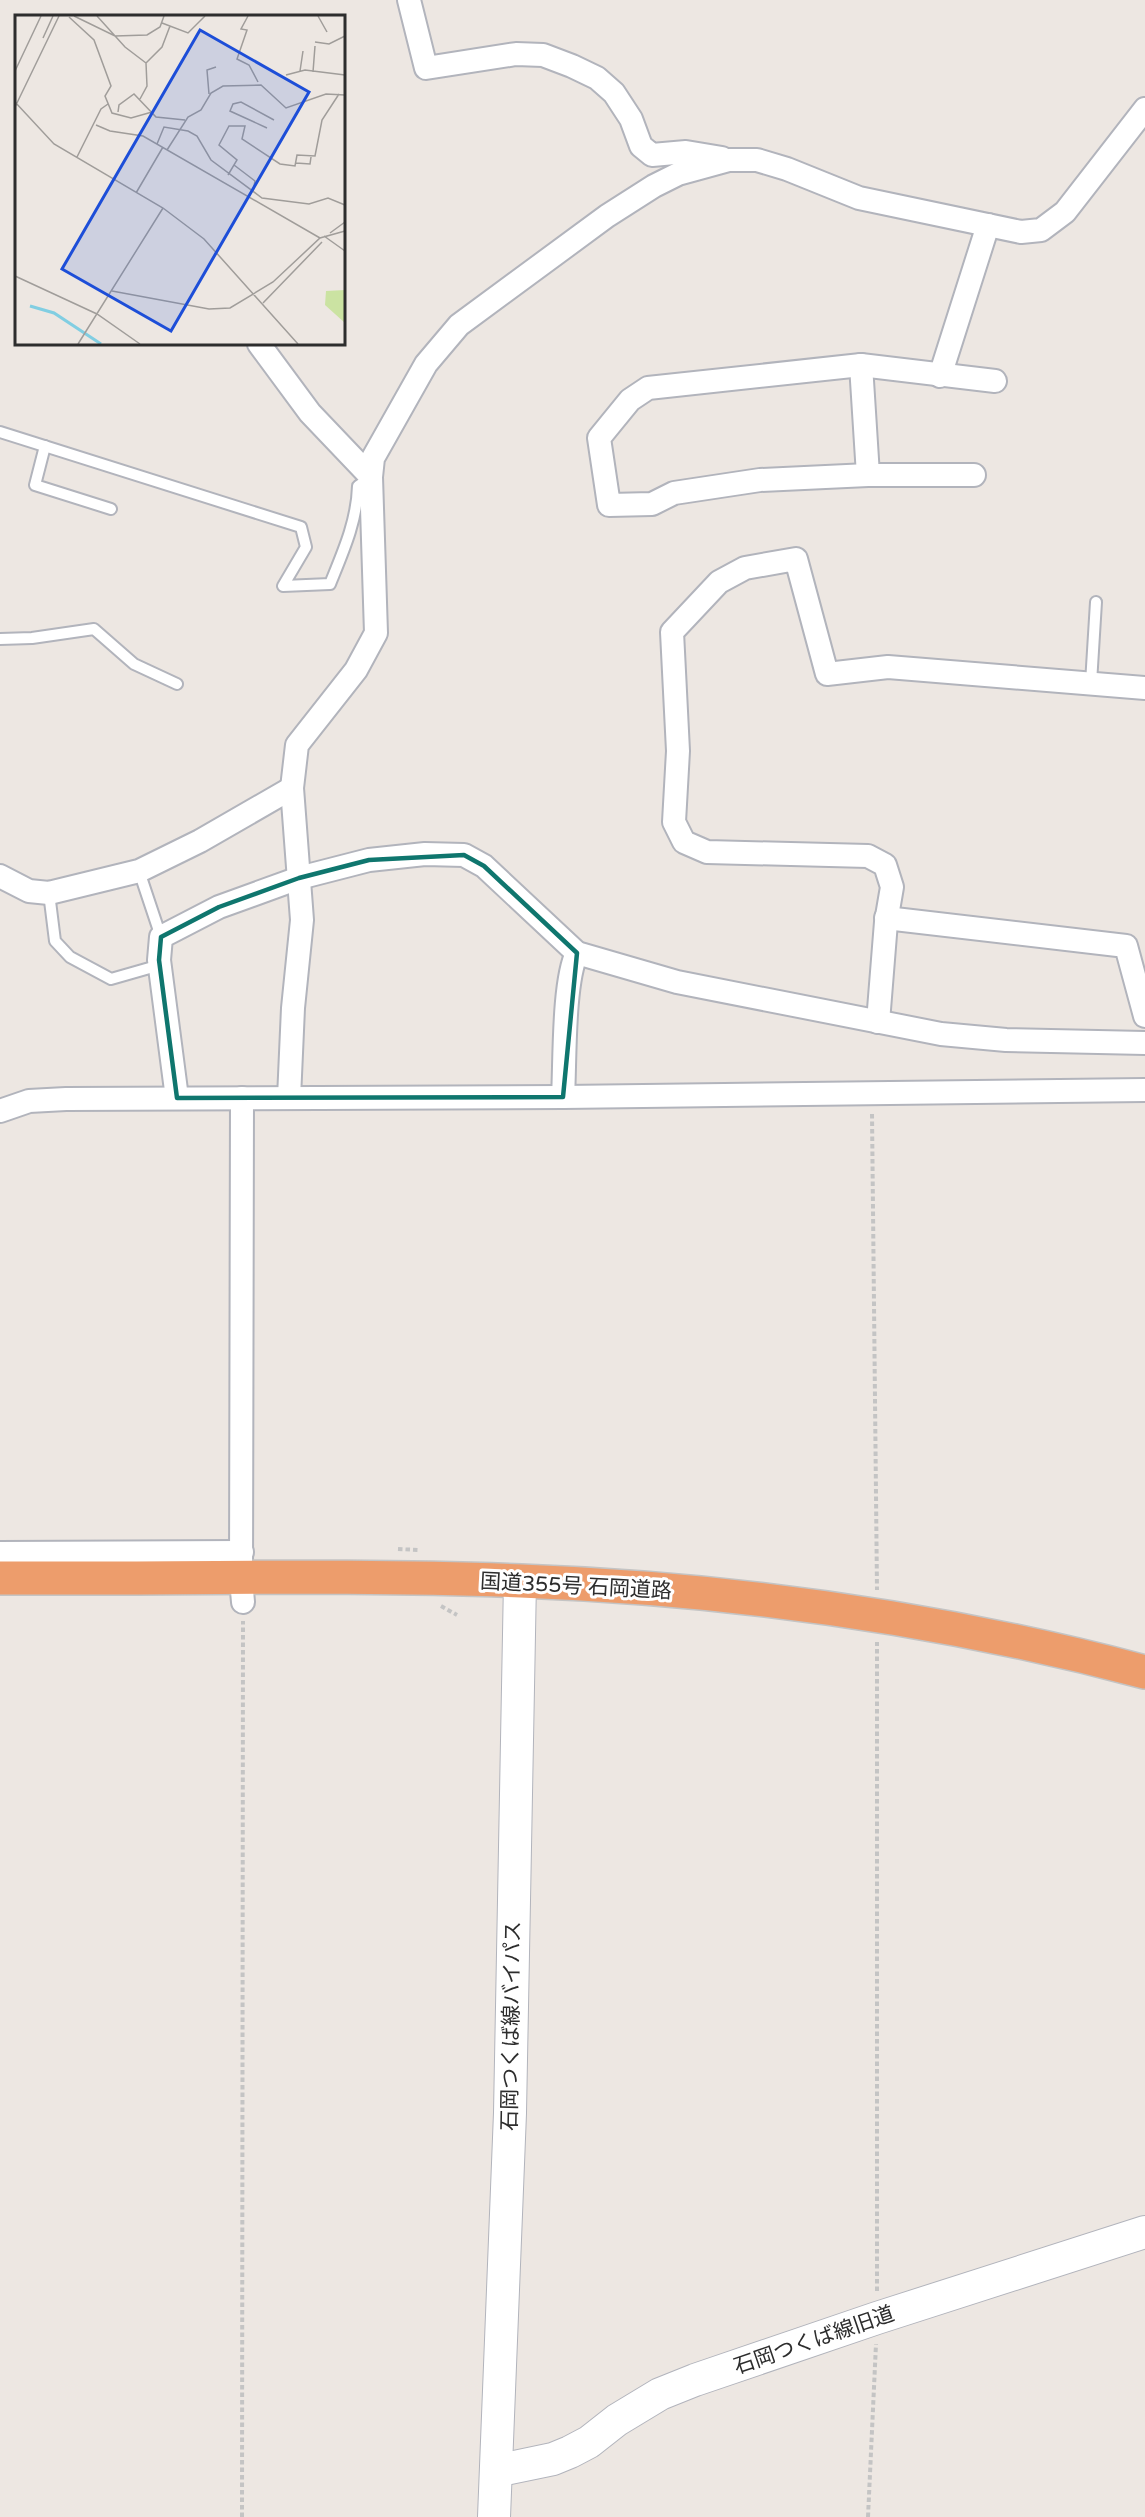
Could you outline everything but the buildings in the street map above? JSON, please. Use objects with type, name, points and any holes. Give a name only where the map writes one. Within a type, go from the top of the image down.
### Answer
[{"type":"highway","name":"国道355号 石岡道路","points":[[0,1578],[520,1581],[694,1593],[875,1615],[985,1634],[1145,1672]]},
{"type":"main road","name":"石岡つくば線バイパス","points":[[494,2517],[510,2113],[520,1581]]},
{"type":"main road","name":"石岡つくば線旧道","points":[[496,2471],[537,2464],[570,2452],[589,2442],[617,2420],[660,2394],[877,2318],[1145,2232]]},
{"type":"street","points":[[409,0],[426,68],[516,54],[543,55],[597,78],[614,93],[632,119],[641,146],[652,155],[686,152],[729,160],[757,160],[787,169],[859,198],[969,219],[1022,232],[1041,230],[1065,212],[1145,109]]},
{"type":"street","points":[[289,1098],[293,1008],[302,920],[292,788],[297,745],[356,670],[376,633],[371,477],[373,458],[426,364],[441,343],[459,325],[607,216],[654,186],[678,174],[729,160]]},
{"type":"street","points":[[940,376],[988,225]]},
{"type":"street","points":[[260,345],[310,413],[371,477]]},
{"type":"street","points":[[861,365],[868,475]]},
{"type":"street","points":[[974,476],[868,475],[760,480],[674,492],[652,504],[609,505],[600,438],[630,400],[648,388],[861,365],[995,381]]},
{"type":"street","points":[[878,1022],[886,918],[892,886],[885,865],[868,856],[707,852],[684,842],[674,822],[678,751],[672,632],[719,582],[745,568],[796,559],[827,674],[888,667],[1145,688]]},
{"type":"street","points":[[0,876],[29,891],[49,893],[139,871],[200,841],[292,788]]},
{"type":"street","points":[[177,1098],[160,965],[161,937],[219,907],[299,878],[369,860],[425,854],[464,855],[484,866],[577,953],[677,982],[941,1034],[1005,1040],[1145,1043]]},
{"type":"street","points":[[886,918],[1126,946],[1145,1016]]},
{"type":"street","points":[[563,1097],[566,1021],[573,963],[577,953]]},
{"type":"street","points":[[0,1111],[36,1100],[1145,1090]]},
{"type":"street","points":[[0,1553],[242,1578],[242,1098]]},
{"type":"lane","points":[[0,432],[301,527],[306,547],[283,586],[330,585],[349,537],[358,486],[371,477]]},
{"type":"lane","points":[[45,446],[35,485],[111,509]]},
{"type":"lane","points":[[1091,683],[1096,602]]},
{"type":"lane","points":[[0,639],[33,638],[94,629],[134,664],[177,684]]},
{"type":"lane","points":[[139,871],[161,937]]},
{"type":"lane","points":[[49,893],[55,940],[69,957],[111,979],[160,965]]},
{"type":"path","points":[[868,2517],[877,2318],[877,1641],[875,1615],[877,1589],[872,1094]]},
{"type":"path","points":[[242,1578],[242,2517]]},
{"type":"highlighted area","points":[[464,855],[484,866],[577,953],[563,1097],[177,1098],[159,960],[161,937],[219,907],[299,878],[369,860]]}]
